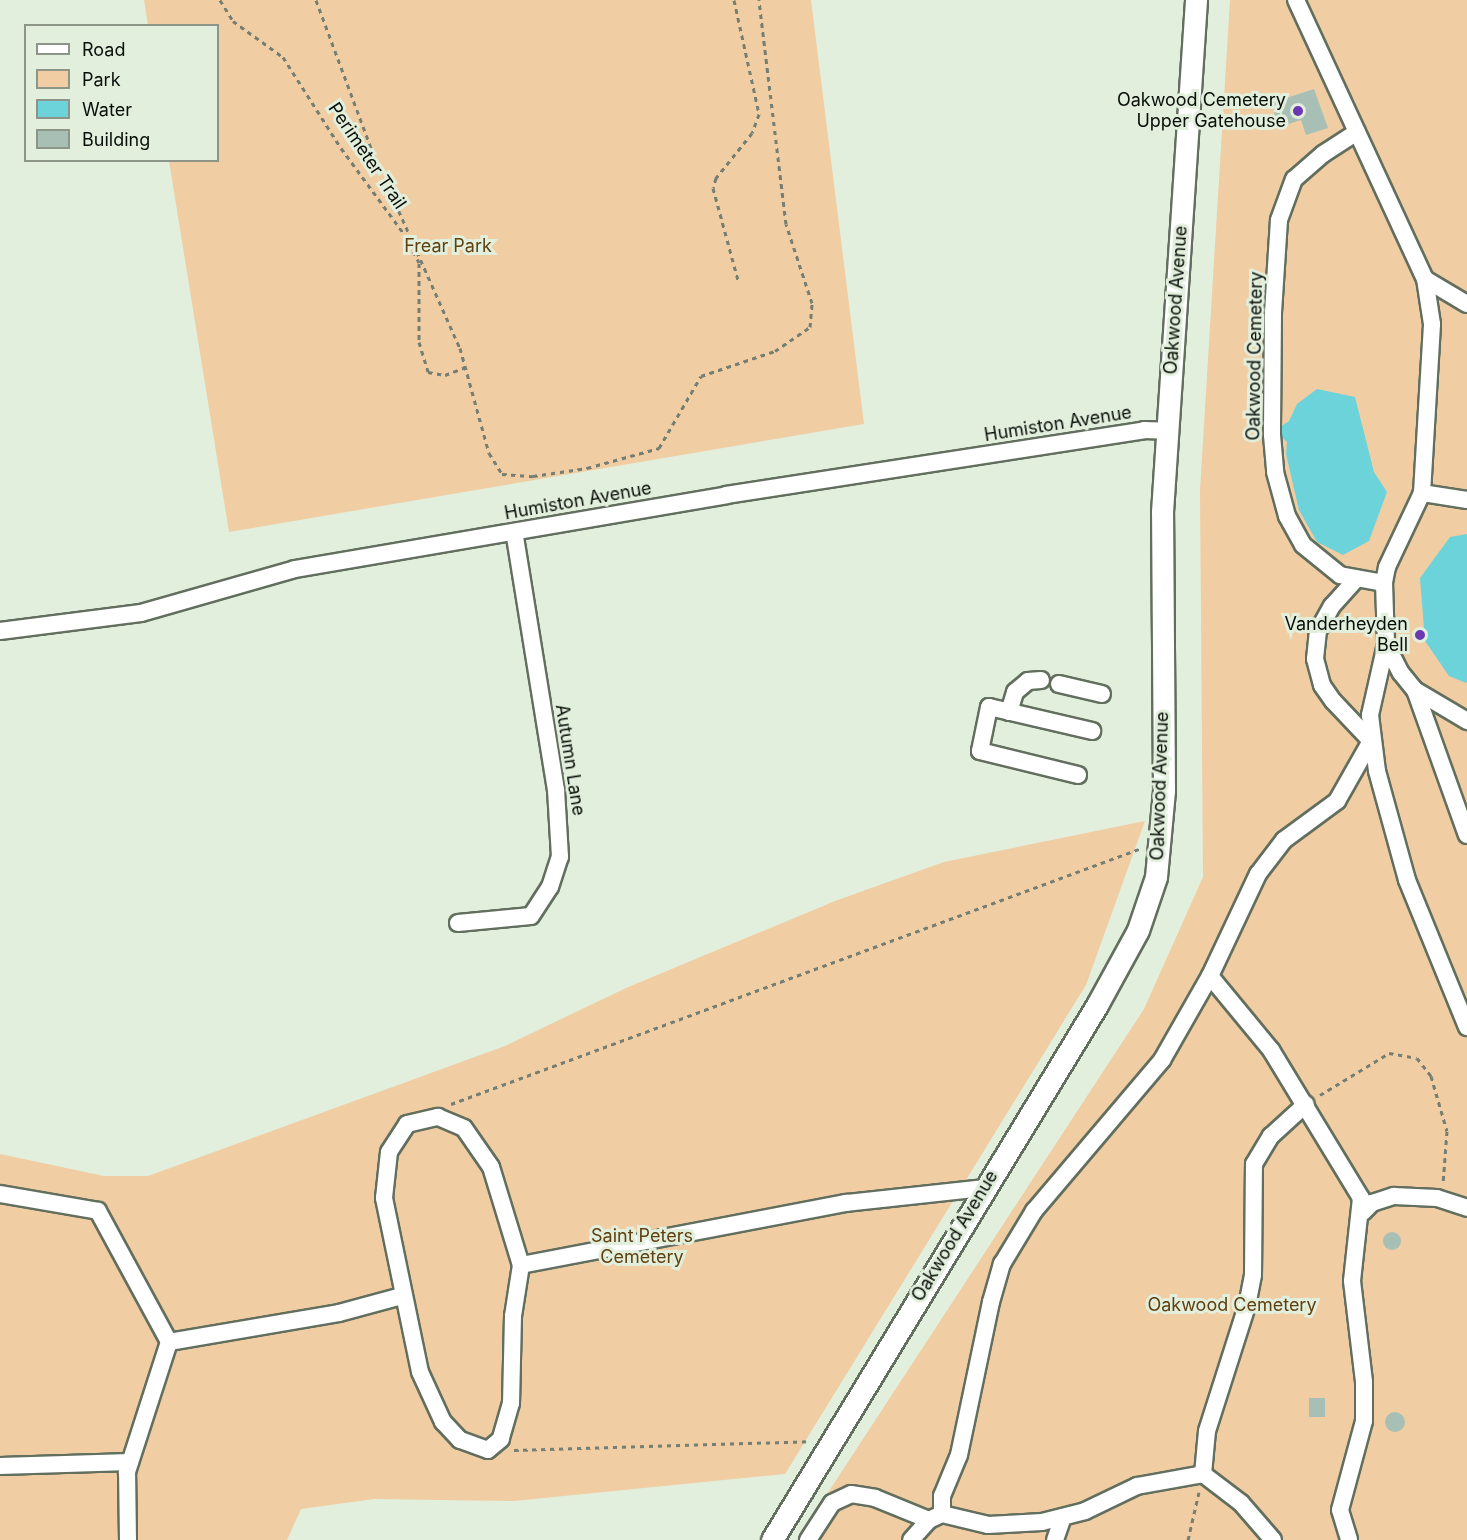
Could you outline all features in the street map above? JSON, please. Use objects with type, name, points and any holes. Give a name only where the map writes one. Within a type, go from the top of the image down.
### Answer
[{"type":"main road","name":"Oakwood Avenue","points":[[772,1540],[830,1440],[1097,1005],[1138,930],[1156,877],[1161,841],[1167,431],[1196,0]]},
{"type":"street","points":[[1296,0],[1425,279],[1432,324],[1422,494],[1387,567],[1384,584],[1386,645],[1370,715],[1371,741],[1407,880],[1467,1027]]},
{"type":"street","name":"Oakwood Cemetery","points":[[1357,132],[1323,154],[1294,179],[1279,220],[1272,435],[1281,494],[1303,545],[1340,575],[1384,584]]},
{"type":"street","points":[[1425,279],[1467,304]]},
{"type":"street","name":"Humiston Avenue","points":[[0,631],[141,613],[294,569],[726,495],[1144,430],[1167,431]]},
{"type":"street","points":[[1422,494],[1467,500]]},
{"type":"street","name":"Autumn Lane","points":[[458,923],[531,916],[550,887],[560,857],[556,790],[514,532]]},
{"type":"street","points":[[1356,579],[1332,606],[1318,631],[1315,659],[1322,685],[1333,701],[1371,741]]},
{"type":"street","points":[[1386,645],[1414,690],[1467,835]]},
{"type":"street","points":[[1009,712],[1015,692],[1028,681],[1041,680]]},
{"type":"street","points":[[1059,684],[1102,694]]},
{"type":"street","points":[[1414,690],[1467,721]]},
{"type":"street","points":[[1078,775],[980,751],[988,707],[1092,731]]},
{"type":"street","points":[[911,1540],[935,1517],[959,1455],[990,1302],[1002,1264],[1034,1211],[1162,1060],[1210,976],[1258,874],[1284,840],[1337,801],[1371,741]]},
{"type":"street","points":[[1210,976],[1271,1050],[1306,1104],[1361,1198],[1363,1212],[1354,1250],[1352,1281],[1364,1382],[1364,1421],[1340,1510],[1349,1540]]},
{"type":"street","points":[[1203,1474],[1207,1431],[1247,1306],[1253,1275],[1254,1164],[1271,1136],[1306,1104]]},
{"type":"street","points":[[438,1117],[464,1128],[491,1167],[521,1264],[513,1316],[511,1403],[501,1438],[488,1450],[460,1440],[443,1422],[420,1372],[402,1296],[384,1197],[389,1152],[407,1124],[438,1117]]},
{"type":"street","points":[[521,1264],[846,1203],[984,1188]]},
{"type":"street","points":[[0,1194],[98,1211],[169,1342],[127,1472],[128,1540]]},
{"type":"street","points":[[1363,1212],[1372,1203],[1394,1196],[1437,1198],[1467,1208]]},
{"type":"street","points":[[169,1342],[339,1313],[402,1296]]},
{"type":"street","points":[[0,1466],[130,1462]]},
{"type":"street","points":[[808,1540],[832,1503],[851,1494],[875,1498],[935,1517],[988,1525],[1042,1522],[1085,1511],[1137,1486],[1203,1474],[1241,1503],[1273,1540]]},
{"type":"street","points":[[1055,1540],[1063,1517]]},
{"type":"path","name":"Perimeter Trail","points":[[220,0],[233,21],[283,57],[340,148],[405,235],[419,263],[419,342],[428,372],[445,375],[466,367]]},
{"type":"path","points":[[316,0],[373,153],[444,307],[466,367],[489,453],[502,474],[533,476],[587,468],[659,448],[701,376],[775,351],[810,327],[812,303],[786,224],[759,0]]},
{"type":"path","points":[[734,0],[759,114],[752,133],[716,178],[713,188],[738,280]]},
{"type":"path","points":[[438,1117],[437,1109],[1161,841]]},
{"type":"path","points":[[1306,1104],[1389,1053],[1416,1058],[1431,1076],[1447,1131],[1446,1176],[1437,1198]]},
{"type":"path","points":[[488,1450],[830,1440]]},
{"type":"path","points":[[1188,1540],[1203,1474]]},
{"type":"green space","name":"Frear Park","points":[[144,0],[811,0],[864,424],[229,532],[169,162],[219,162],[219,24],[148,24]]},
{"type":"green space","name":"Oakwood Cemetery","points":[[1230,0],[1467,0],[1467,1540],[797,1540],[1144,1009],[1203,877],[1200,490]]},
{"type":"green space","name":"Saint Peters Cemetery","points":[[1145,821],[1086,985],[785,1474],[514,1501],[374,1499],[301,1509],[287,1540],[0,1540],[0,1154],[104,1176],[148,1176],[505,1046],[626,988],[835,901],[944,862]]},
{"type":"water","points":[[1317,389],[1355,397],[1374,472],[1387,492],[1369,541],[1343,555],[1317,542],[1299,510],[1286,454],[1287,442],[1280,435],[1280,427],[1289,421],[1297,404]]},
{"type":"water","points":[[1467,534],[1466,683],[1449,676],[1425,641],[1420,578],[1450,537]]},
{"type":"building","name":"Oakwood Cemetery Upper Gatehouse","points":[[1314,89],[1328,128],[1306,135],[1301,120],[1279,127],[1271,103]]},
{"type":"building","points":[[1392,1232],[1398,1235],[1401,1241],[1398,1247],[1392,1250],[1386,1247],[1383,1241],[1386,1235]]},
{"type":"building","points":[[1309,1398],[1325,1398],[1325,1417],[1309,1417]]},
{"type":"building","points":[[1395,1412],[1402,1415],[1405,1422],[1402,1429],[1395,1432],[1388,1429],[1385,1422],[1388,1415]]},
{"type":"place","name":"Oakwood Cemetery Upper Gatehouse","points":[[1298,111]]},
{"type":"place","name":"Vanderheyden Bell","points":[[1420,635]]}]
